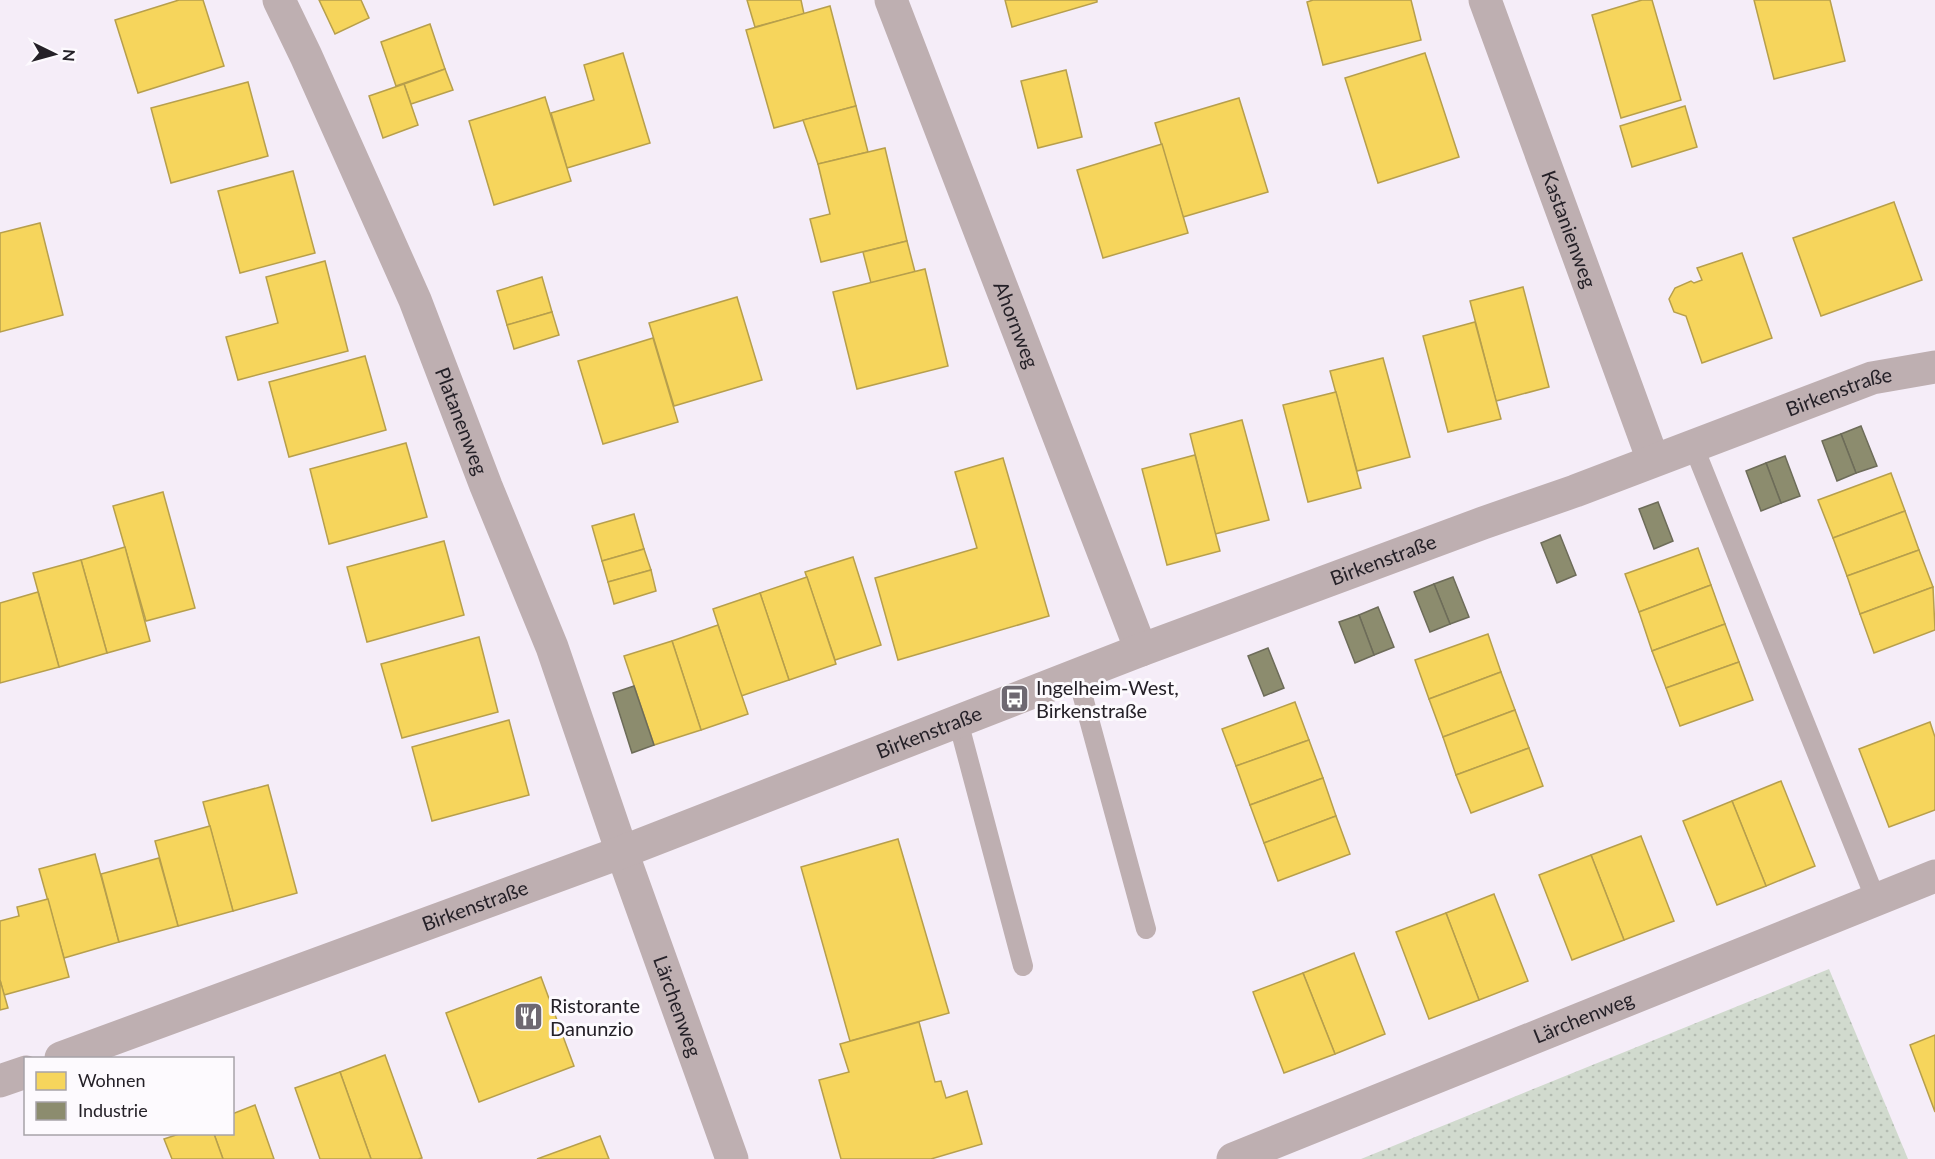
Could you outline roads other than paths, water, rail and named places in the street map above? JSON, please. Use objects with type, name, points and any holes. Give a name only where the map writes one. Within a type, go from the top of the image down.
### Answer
[{"type":"street","name":"Platanenweg","points":[[279,0],[415,300],[486,486],[552,647],[622,852]]},
{"type":"street","name":"Ahornweg","points":[[891,0],[1141,650]]},
{"type":"street","name":"Kastanienweg","points":[[1485,0],[1653,460]]},
{"type":"street","name":"Birkenstraße","points":[[66,1057],[622,852],[1141,650],[1482,523],[1575,491],[1872,378],[1935,367]]},
{"type":"street","name":"Lärchenweg","points":[[622,852],[732,1159]]},
{"type":"street","name":"Lärchenweg","points":[[1233,1159],[1935,876]]},
{"type":"street","points":[[0,1081],[24,1073]]},
{"type":"lane","points":[[1693,445],[1876,900]]},
{"type":"lane","points":[[1077,675],[1146,929]]},
{"type":"lane","points":[[958,722],[1023,966]]},
{"type":"place","name":"Ingelheim-West, Birkenstraße","points":[[1015,699]]},
{"type":"place","name":"Ristorante Danunzio","points":[[529,1017]]}]
